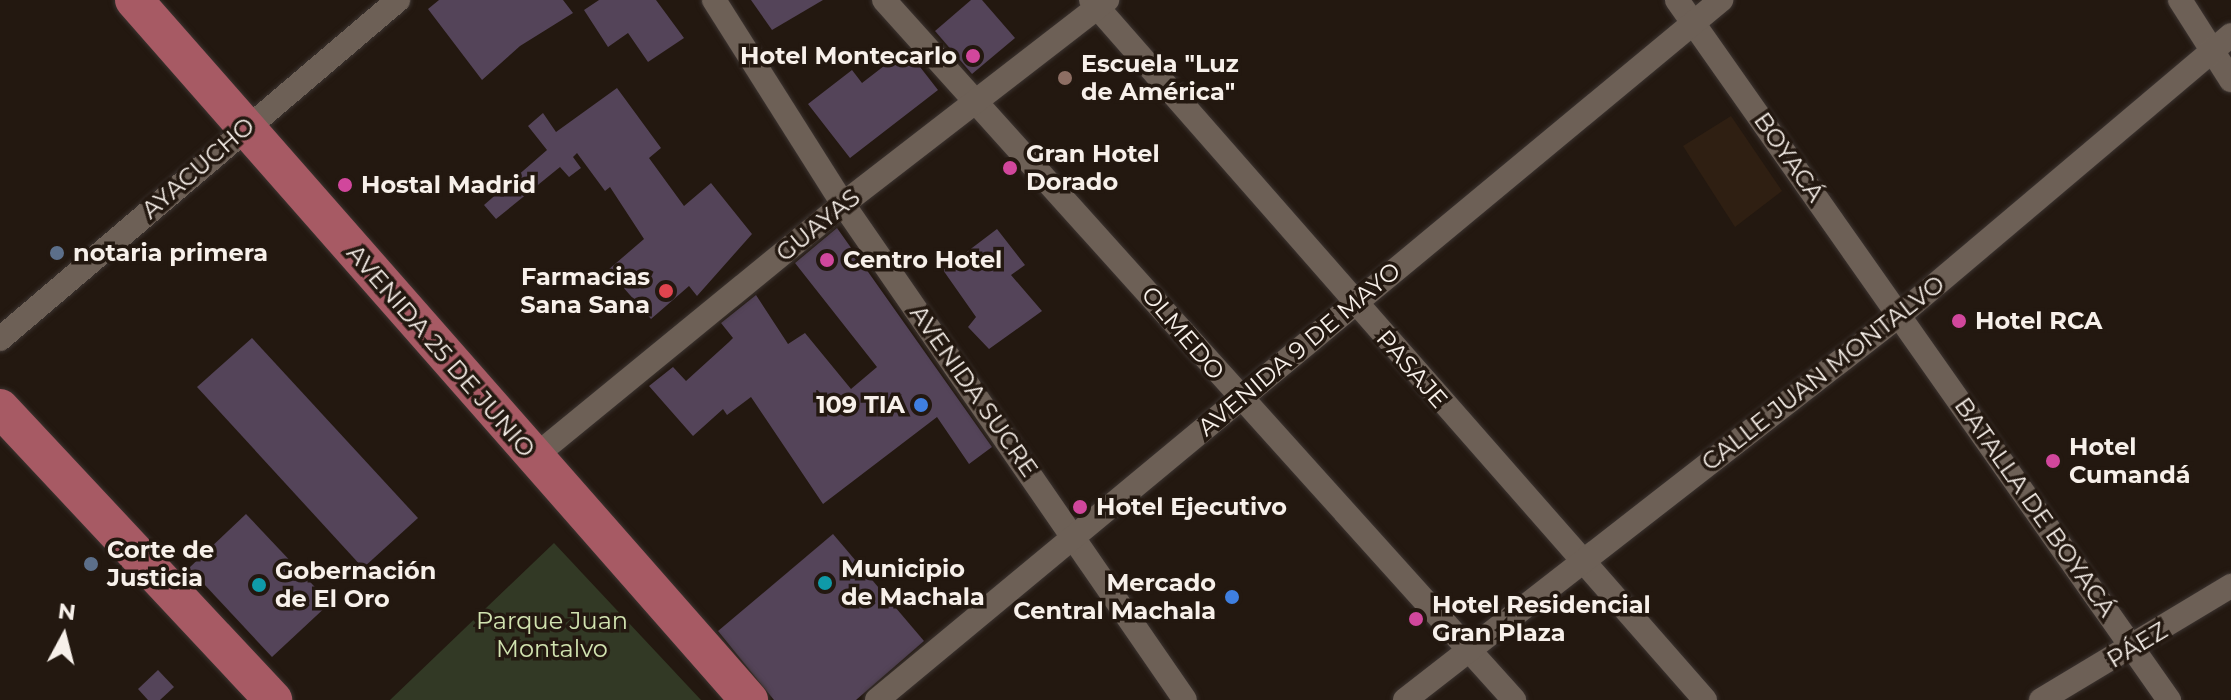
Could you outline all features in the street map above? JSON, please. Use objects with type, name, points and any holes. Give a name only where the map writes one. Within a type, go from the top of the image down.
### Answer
[{"type":"main road","name":"AVENIDA 25 DE JUNIO","points":[[134,0],[749,700]]},
{"type":"main road","points":[[0,408],[266,698]]},
{"type":"street","name":"AYACUCHO","points":[[0,339],[398,0]]},
{"type":"street","name":"AVENIDA SUCRE","points":[[714,0],[843,204],[1185,700]]},
{"type":"street","name":"OLMEDO","points":[[884,0],[978,102],[1237,398],[1514,700]]},
{"type":"street","name":"BOYACÁ","points":[[1677,0],[1901,314]]},
{"type":"street","name":"AVENIDA 9 DE MAYO","points":[[877,700],[1076,539],[1237,398],[1721,0]]},
{"type":"street","points":[[2180,0],[2222,43],[2231,80]]},
{"type":"street","name":"GUAYAS","points":[[534,457],[843,204],[978,102],[1099,2]]},
{"type":"street","name":"PASAJE","points":[[1099,2],[1355,303],[1705,700]]},
{"type":"street","name":"CALLE JUAN MONTALVO","points":[[1405,700],[1901,314],[2222,43]]},
{"type":"street","name":"BATALLA DE BOYACÁ","points":[[1901,314],[2169,700]]},
{"type":"street","name":"PÁEZ","points":[[2041,700],[2134,648],[2231,586]]},
{"type":"shaded area","points":[[1731,116],[1782,191],[1735,227],[1683,146]]},
{"type":"green space","name":"Parque Juan Montalvo","points":[[554,543],[701,700],[390,700]]},
{"type":"building","points":[[439,0],[563,0],[573,13],[520,46],[482,80],[428,9]]},
{"type":"building","points":[[599,0],[656,0],[684,38],[648,62],[628,33],[608,47],[584,10]]},
{"type":"building","points":[[751,0],[823,0],[772,30]]},
{"type":"building","points":[[971,0],[982,0],[1015,38],[972,74],[935,31]]},
{"type":"building","points":[[906,49],[938,90],[850,158],[808,104],[852,70],[862,83]]},
{"type":"building","points":[[617,88],[661,148],[649,158],[684,206],[711,183],[752,234],[697,296],[689,286],[651,319],[608,270],[644,239],[610,187],[605,191],[577,153],[573,157],[581,168],[569,177],[560,167],[496,219],[484,205],[547,150],[528,126],[543,113],[556,132]]},
{"type":"building","points":[[837,228],[992,447],[969,464],[937,417],[823,504],[751,397],[727,415],[723,409],[693,436],[649,386],[673,367],[686,381],[733,338],[721,323],[756,295],[788,344],[805,333],[851,389],[877,367],[795,263]]},
{"type":"building","points":[[997,229],[1025,265],[1011,275],[1042,311],[989,349],[968,327],[976,317],[943,270]]},
{"type":"building","points":[[252,338],[418,518],[363,568],[197,387]]},
{"type":"building","name":"Gobernación de El Oro","points":[[246,514],[330,603],[272,657],[189,568]]},
{"type":"building","name":"Municipio de Machala","points":[[833,534],[924,641],[856,700],[774,700],[718,631]]},
{"type":"building","points":[[158,670],[174,687],[160,700],[148,700],[138,689]]},
{"type":"place","name":"Hotel Montecarlo","points":[[973,56]]},
{"type":"place","name":"Escuela \"Luz de América\"","points":[[1065,78]]},
{"type":"place","name":"Gran Hotel Dorado","points":[[1010,168]]},
{"type":"place","name":"Hostal Madrid","points":[[345,185]]},
{"type":"place","name":"notaria primera","points":[[57,253]]},
{"type":"place","name":"Centro Hotel","points":[[827,260]]},
{"type":"place","name":"Farmacias Sana Sana","points":[[666,291]]},
{"type":"place","name":"Hotel RCA","points":[[1959,321]]},
{"type":"place","name":"109 TIA","points":[[921,405]]},
{"type":"place","name":"Hotel Cumandá","points":[[2053,461]]},
{"type":"place","name":"Hotel Ejecutivo","points":[[1080,507]]},
{"type":"place","name":"Corte de Justicia","points":[[91,564]]},
{"type":"place","name":"Municipio de Machala","points":[[825,583]]},
{"type":"place","name":"Gobernación de El Oro","points":[[259,585]]},
{"type":"place","name":"Mercado Central Machala","points":[[1232,597]]},
{"type":"place","name":"Hotel Residencial Gran Plaza","points":[[1416,619]]}]
